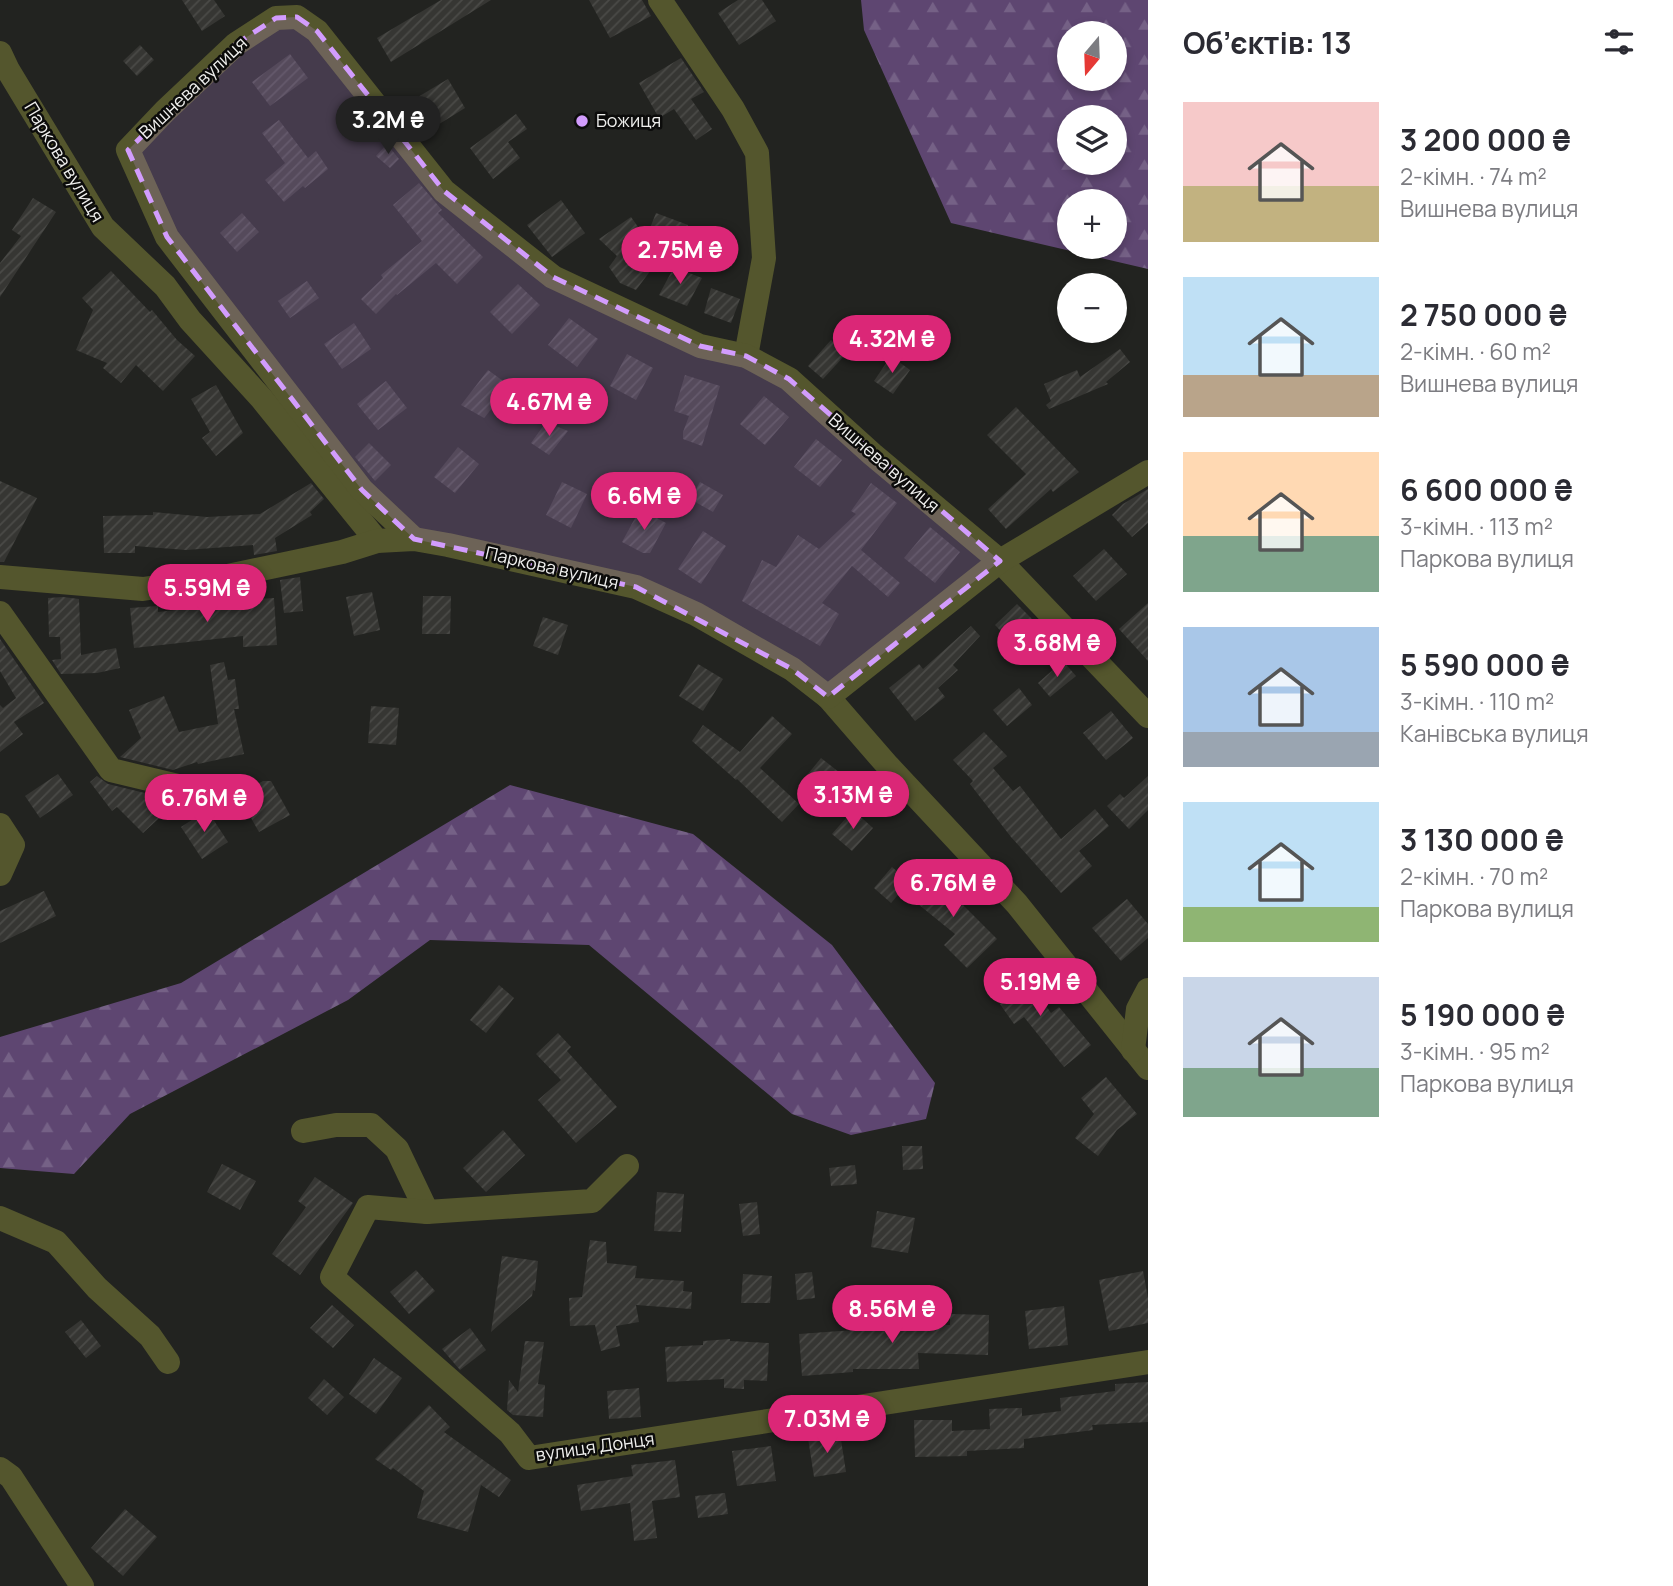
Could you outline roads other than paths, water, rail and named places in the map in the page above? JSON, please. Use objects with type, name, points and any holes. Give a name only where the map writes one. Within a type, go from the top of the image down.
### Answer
[{"type":"street","points":[[660,0],[733,109],[757,153],[764,258],[746,356]]},
{"type":"street","name":"Вишнева вулиця","points":[[414,540],[362,490],[167,237],[128,150],[236,44],[276,18],[297,18],[317,32],[444,191],[553,278],[700,346],[746,356],[789,379],[872,454],[1000,561],[1148,716]]},
{"type":"street","name":"Паркова вулиця","points":[[0,53],[103,227],[165,286],[190,320],[262,399],[377,541],[414,540],[448,545],[636,587],[696,614],[792,668],[828,697],[888,766],[1017,904],[1140,1059]]},
{"type":"street","points":[[165,286],[167,237]]},
{"type":"street","points":[[828,697],[1000,561],[1148,472]]},
{"type":"street","points":[[0,577],[143,589],[223,577],[342,552],[377,541]]},
{"type":"street","points":[[0,612],[111,770],[207,793]]},
{"type":"street","points":[[0,825],[13,845],[0,874]]},
{"type":"street","points":[[1140,1059],[1138,1009],[1148,990]]},
{"type":"street","points":[[303,1131],[336,1125],[371,1125],[397,1149],[427,1212]]},
{"type":"street","name":"вулиця Донця","points":[[627,1166],[592,1200],[427,1212],[368,1207],[332,1278],[510,1433],[529,1458],[1148,1362]]},
{"type":"street","points":[[0,1218],[57,1242],[97,1288],[150,1336],[168,1362]]},
{"type":"street","points":[[0,1469],[11,1477],[82,1586]]},
{"type":"place","name":"Божиця","points":[[582,121]]}]
